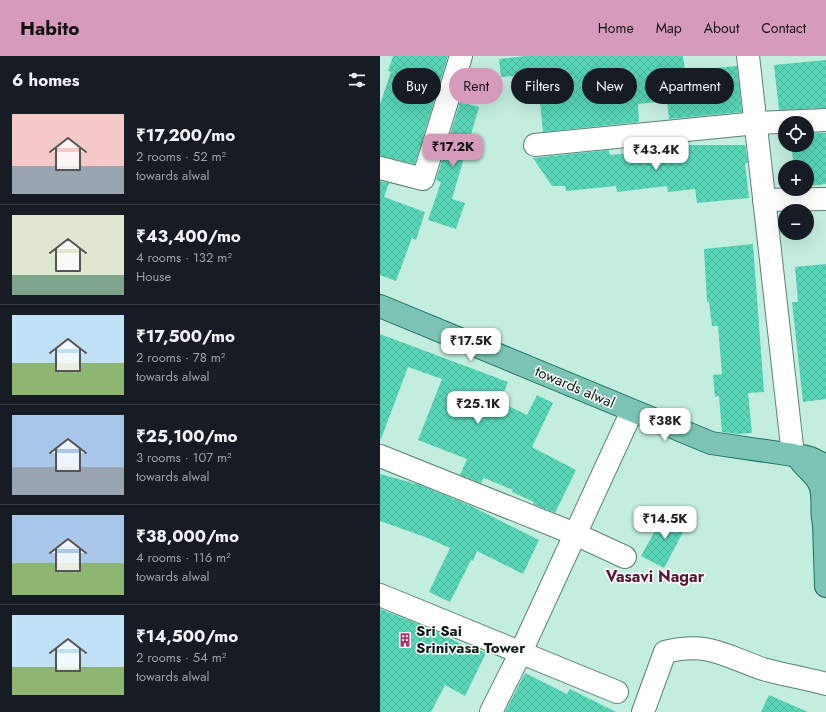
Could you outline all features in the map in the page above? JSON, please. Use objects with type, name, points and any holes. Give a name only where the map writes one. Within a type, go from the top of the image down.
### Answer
[{"type":"main road","name":"towards alwal","points":[[380,306],[711,443],[801,456],[816,460],[822,471],[819,482],[821,491],[821,515],[825,523],[826,586]]},
{"type":"street","points":[[380,168],[423,179],[461,56]]},
{"type":"street","points":[[748,56],[795,456]]},
{"type":"street","points":[[535,145],[757,123],[826,120]]},
{"type":"street","points":[[764,200],[826,200]]},
{"type":"street","points":[[491,712],[520,654],[632,410]]},
{"type":"street","points":[[380,456],[575,534],[625,557]]},
{"type":"street","points":[[380,596],[617,692]]},
{"type":"street","points":[[643,712],[666,652],[684,647],[714,650],[764,669],[826,684]]},
{"type":"building","points":[[393,56],[448,56],[441,79],[441,68],[392,68],[392,104],[433,104],[415,164],[380,156],[380,104],[391,72],[388,71]]},
{"type":"building","points":[[526,56],[683,56],[685,68],[645,68],[645,103],[638,104],[639,122],[543,132],[540,104],[574,104],[574,68],[511,68],[511,76],[503,77],[503,68],[500,68],[499,59]]},
{"type":"building","points":[[826,60],[826,108],[779,110],[774,65]]},
{"type":"building","points":[[737,66],[742,112],[669,119],[667,104],[734,104],[734,68],[716,68]]},
{"type":"building","points":[[459,104],[468,104],[479,107],[452,199],[465,203],[456,229],[428,220],[441,182],[436,180]]},
{"type":"building","points":[[814,133],[826,133],[826,184],[814,185],[814,160],[793,160],[792,152],[814,152]]},
{"type":"building","points":[[671,145],[745,145],[748,163],[745,163],[749,198],[697,203],[695,189],[668,192],[667,186],[617,192],[616,186],[566,191],[565,186],[552,186],[533,158],[609,150],[610,155],[641,152],[641,149]]},
{"type":"building","points":[[380,181],[389,183],[384,197],[425,212],[416,240],[412,238],[396,281],[380,275]]},
{"type":"building","points":[[753,244],[764,392],[748,393],[752,433],[738,434],[722,432],[719,396],[715,397],[713,375],[722,374],[718,326],[712,326],[709,302],[707,302],[704,249]]},
{"type":"building","points":[[826,264],[826,399],[803,402],[792,302],[798,302],[795,267]]},
{"type":"building","points":[[380,334],[508,382],[500,402],[527,415],[537,395],[553,403],[532,447],[576,470],[555,513],[533,504],[534,502],[512,492],[513,490],[484,478],[481,483],[460,475],[467,459],[418,440],[442,379],[408,367],[381,439],[380,438]]},
{"type":"building","points":[[380,474],[420,485],[471,506],[539,540],[523,574],[477,551],[450,602],[429,592],[450,548],[425,537],[380,521]]},
{"type":"building","points":[[666,511],[688,523],[664,568],[641,556]]},
{"type":"building","points":[[380,609],[434,630],[465,646],[466,644],[486,653],[465,696],[445,685],[431,712],[380,712]]},
{"type":"building","points":[[525,673],[567,694],[570,689],[616,712],[505,712]]},
{"type":"building","points":[[769,695],[808,712],[761,712]]},
{"type":"place","name":"Sri Sai Srinivasa Tower","points":[[405,640]]},
{"type":"district","name":"Vasavi Nagar","points":[[655,576]]}]
